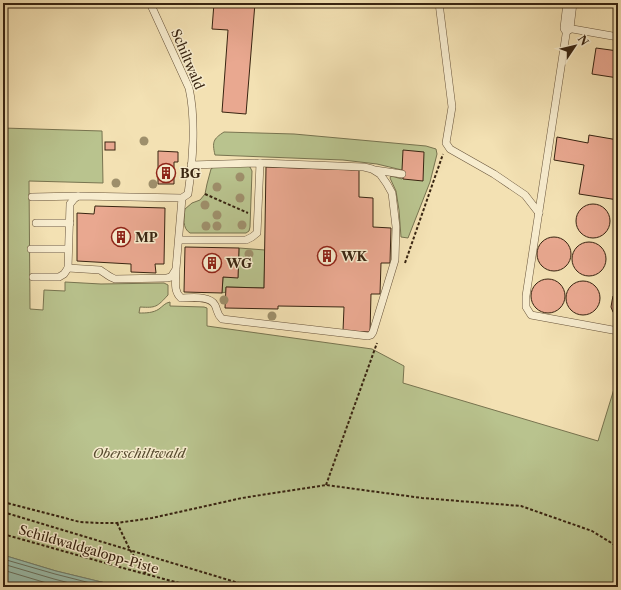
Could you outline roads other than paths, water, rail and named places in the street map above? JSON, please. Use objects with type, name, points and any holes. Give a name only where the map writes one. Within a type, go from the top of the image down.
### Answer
[{"type":"street","points":[[567,28],[570,3]]},
{"type":"lane","name":"Schiltwald","points":[[150,3],[189,88],[192,102],[192,150],[188,194],[182,198]]},
{"type":"lane","points":[[439,3],[452,108],[446,143],[450,149],[494,174],[525,195],[539,213]]},
{"type":"lane","points":[[618,38],[567,28],[526,296],[526,307],[531,315],[618,331]]},
{"type":"lane","points":[[178,240],[246,240],[252,237],[257,232],[260,163]]},
{"type":"lane","points":[[191,165],[260,163],[364,167],[402,174]]},
{"type":"lane","points":[[32,197],[78,196],[182,198],[176,269],[176,291],[180,298],[208,298],[215,305],[218,315],[222,319],[368,336],[373,332],[395,260],[396,226],[392,193],[380,174],[372,169]]},
{"type":"lane","points":[[33,277],[59,277],[64,274],[68,268],[70,204],[78,196]]},
{"type":"lane","points":[[36,223],[70,223]]},
{"type":"lane","points":[[31,249],[68,249]]},
{"type":"lane","points":[[68,268],[100,270],[115,279],[167,278],[171,277],[176,269]]},
{"type":"water","points":[[3,555],[56,571],[122,587],[3,587]]},
{"type":"place","name":"BG","points":[[166,173]]},
{"type":"place","name":"MP","points":[[121,237]]},
{"type":"place","name":"WK","points":[[327,256]]},
{"type":"place","name":"WG","points":[[212,263]]},
{"type":"park label","name":"Oberschiltwald","points":[[139,453]]}]
